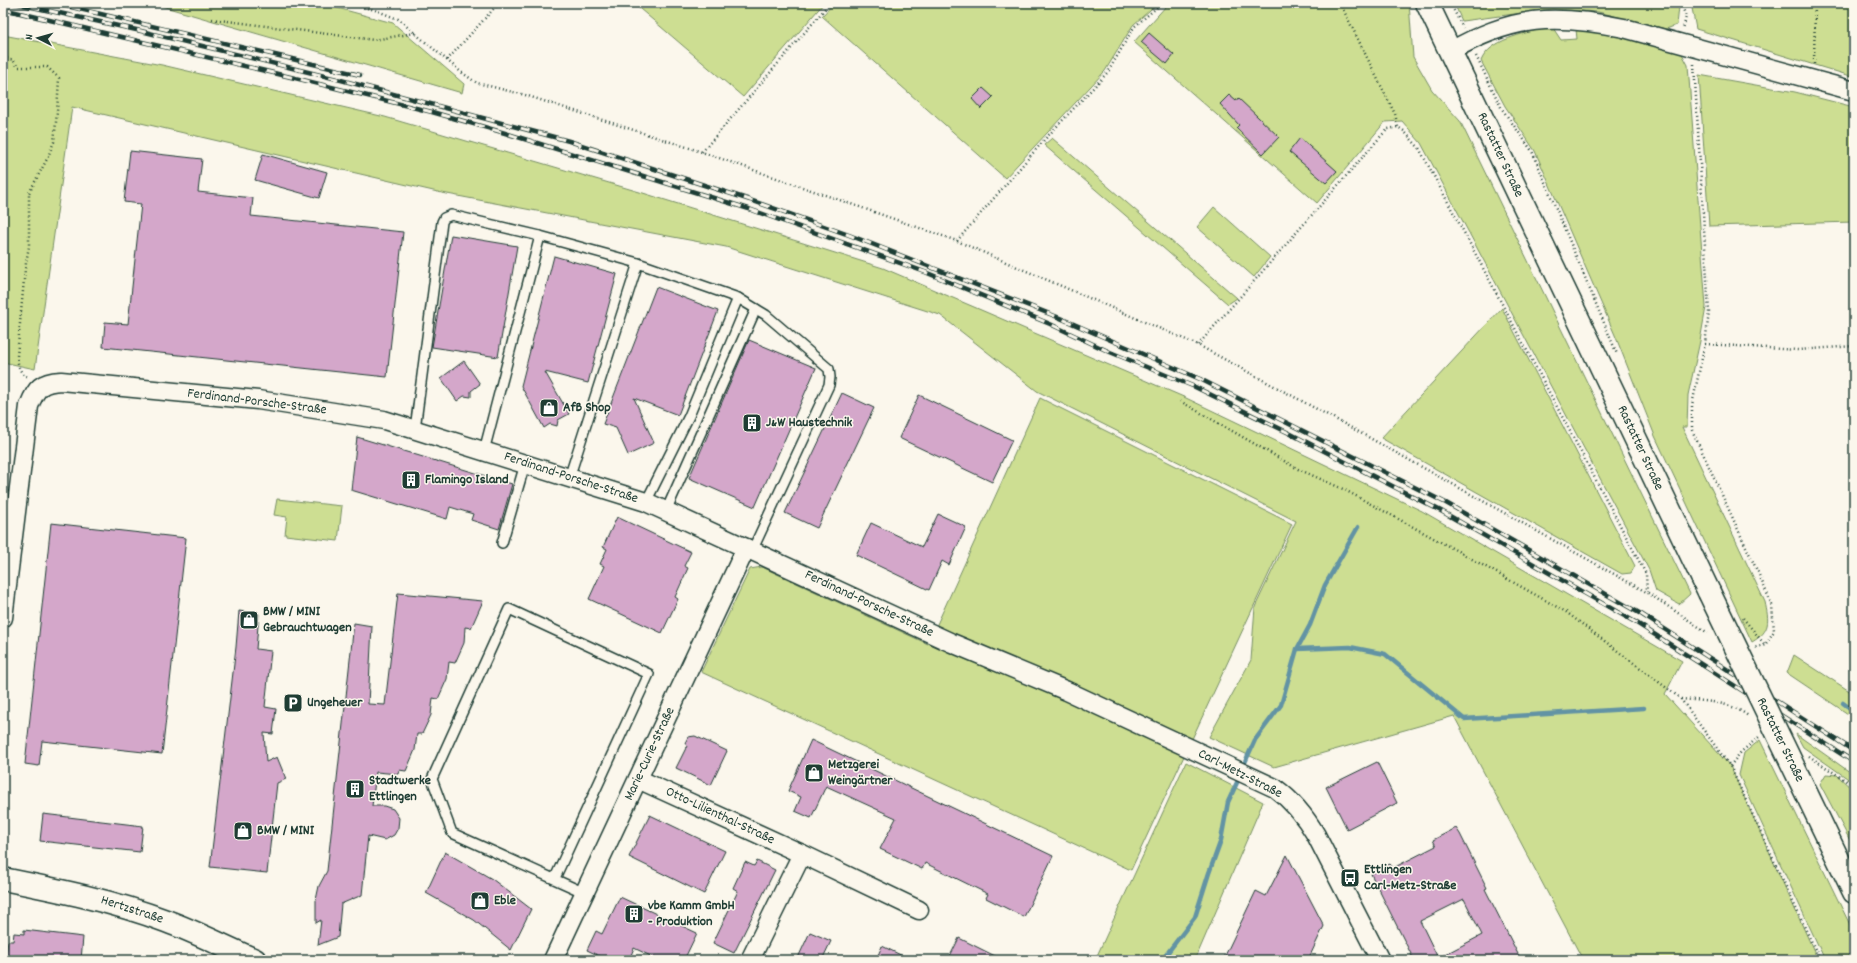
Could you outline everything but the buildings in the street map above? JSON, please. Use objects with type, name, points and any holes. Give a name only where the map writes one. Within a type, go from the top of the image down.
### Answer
[{"type":"main road","name":"Rastatter Straße","points":[[1427,3],[1460,46],[1709,592],[1854,892]]},
{"type":"main road","name":"Hertzstraße","points":[[3,879],[71,892],[128,908],[166,921],[255,960]]},
{"type":"street","points":[[1460,46],[1498,29],[1526,21],[1552,18],[1587,20],[1624,28],[1854,91]]},
{"type":"street","name":"Ferdinand-Porsche-Straße","points":[[42,385],[51,381],[61,381],[258,400],[384,420],[415,429],[646,502],[952,642],[1067,691]]},
{"type":"street","points":[[3,618],[29,406],[34,393],[42,385]]},
{"type":"street","name":"Marie-Curie-Straße","points":[[553,960],[749,549]]},
{"type":"street","name":"Carl-Metz-Straße","points":[[1067,691],[1275,788],[1286,796],[1306,817],[1380,960]]},
{"type":"street","name":"Otto-Lilienthal-Straße","points":[[638,779],[802,854],[919,910]]},
{"type":"street","points":[[750,960],[802,854]]},
{"type":"lane","points":[[415,429],[442,222],[444,218],[451,215],[540,236],[638,263],[738,298],[766,315],[829,369],[830,376],[829,385],[749,549]]},
{"type":"lane","points":[[484,451],[540,236]]},
{"type":"lane","points":[[569,478],[638,263]]},
{"type":"lane","points":[[646,502],[690,416],[738,298]]},
{"type":"lane","points":[[666,511],[756,309]]},
{"type":"lane","points":[[502,543],[525,464]]},
{"type":"lane","points":[[555,878],[649,674],[509,609],[432,779],[452,833],[555,878],[585,893]]},
{"type":"path","points":[[348,3],[375,10],[398,19],[461,72],[477,83],[525,96],[702,152],[957,240],[1198,345],[1350,427],[1648,593],[1711,635]]},
{"type":"path","points":[[447,60],[499,3]]},
{"type":"path","points":[[702,152],[830,3]]},
{"type":"path","points":[[957,240],[1045,139],[1108,72],[1134,27],[1162,3]]},
{"type":"path","points":[[1340,3],[1395,114],[1398,127],[1404,131],[1423,155],[1646,574],[1648,593]]},
{"type":"path","points":[[1450,3],[1460,46],[1532,151],[1618,356]]},
{"type":"path","points":[[1680,43],[1686,17],[1681,3]]},
{"type":"path","points":[[1814,79],[1815,3]]},
{"type":"path","points":[[212,19],[374,40],[416,33]]},
{"type":"path","points":[[1697,48],[1693,66],[1709,312],[1705,344],[1692,404],[1692,430],[1772,605],[1774,631],[1765,646],[1754,648],[1747,646]]},
{"type":"path","points":[[3,57],[13,60],[18,67],[47,67],[58,78],[58,112],[54,142],[48,159],[29,193],[29,246],[25,269],[17,356],[18,368],[24,375],[42,385]]},
{"type":"path","points":[[1198,345],[1382,135],[1388,129],[1398,127]]},
{"type":"path","points":[[1705,344],[1798,350],[1854,346]]},
{"type":"path","points":[[1180,401],[1298,469],[1356,496],[1566,612],[1680,698],[1730,766],[1820,960]]},
{"type":"path","points":[[1740,614],[1765,646]]},
{"type":"path","points":[[1730,766],[1741,752],[1761,735]]},
{"type":"green space","points":[[151,3],[319,3],[393,23],[464,84],[462,93]]},
{"type":"green space","points":[[633,3],[824,3],[743,97]]},
{"type":"green space","points":[[834,3],[1158,3],[1133,25],[1105,71],[1005,178],[822,16]]},
{"type":"green space","points":[[1166,3],[1409,3],[1413,57],[1432,90],[1460,121],[1690,594],[1679,604],[1656,591],[1649,570],[1421,143],[1402,121],[1385,122],[1317,203],[1134,42],[1167,5]]},
{"type":"green space","points":[[1454,3],[1656,3],[1679,7],[1677,25],[1666,29],[1598,12],[1552,9],[1462,21]]},
{"type":"green space","points":[[1691,3],[1854,3],[1854,77],[1696,29]]},
{"type":"green space","points":[[1544,28],[1553,28],[1561,40],[1577,39],[1576,29],[1617,34],[1681,52],[1688,65],[1706,307],[1688,395],[1687,427],[1682,427],[1765,602],[1768,620],[1766,630],[1752,642],[1655,436],[1615,335],[1535,151],[1505,106],[1481,61],[1492,47],[1500,42],[1508,38]]},
{"type":"green space","points":[[3,35],[162,65],[385,117],[643,193],[883,268],[1186,398],[1422,511],[1682,661],[1665,694],[1730,766],[1818,960],[1583,960],[1454,716],[1274,767],[1209,737],[1251,660],[1255,607],[1296,521],[1037,391],[940,315],[726,247],[442,193],[72,107],[35,369],[3,362]]},
{"type":"green space","points":[[1699,75],[1795,92],[1854,107],[1854,222],[1709,226]]},
{"type":"green space","points":[[1052,138],[1237,298],[1228,304],[1044,145]]},
{"type":"green space","points":[[1214,207],[1270,257],[1254,277],[1197,227]]},
{"type":"green space","points":[[1502,308],[1635,566],[1631,573],[1622,574],[1381,438]]},
{"type":"green space","points":[[1040,398],[1292,524],[1131,870],[701,672],[750,569],[762,567],[928,644]]},
{"type":"green space","points":[[277,499],[342,506],[338,541],[285,535],[287,517],[274,515]]},
{"type":"green space","points":[[1794,655],[1854,694],[1854,718],[1787,673]]},
{"type":"green space","points":[[1796,734],[1854,775],[1854,783],[1803,747]]},
{"type":"green space","points":[[1760,740],[1854,933],[1854,960],[1825,960],[1739,775],[1744,753]]},
{"type":"green space","points":[[1186,762],[1263,802],[1195,960],[1095,960]]},
{"type":"green space","points":[[1826,774],[1837,775],[1854,791],[1854,848],[1820,784]]},
{"type":"waterway","points":[[1242,769],[1255,740],[1281,705],[1297,649],[1310,625],[1325,585],[1358,527]]},
{"type":"waterway","points":[[1297,649],[1350,647],[1385,654],[1464,719],[1644,708]]},
{"type":"waterway","points":[[1843,703],[1854,711]]},
{"type":"waterway","points":[[1162,960],[1195,917],[1221,840],[1228,802],[1240,776]]},
{"type":"railway","points":[[14,3],[141,31],[341,80],[569,141],[750,200],[849,235],[1060,318],[1200,379],[1446,503],[1641,614],[1854,751]]},
{"type":"railway","points":[[54,3],[360,75]]},
{"type":"railway","points":[[3,9],[432,112],[505,133],[749,209],[925,272],[1195,387],[1289,433],[1441,511],[1635,622],[1854,762]]},
{"type":"place","name":"AfB Shop","points":[[549,408]]},
{"type":"place","name":"J&W Haustechnik","points":[[752,423]]},
{"type":"place","name":"Flamingo Island","points":[[411,480]]},
{"type":"place","name":"BMW / MINI Gebrauchtwagen","points":[[249,620]]},
{"type":"place","name":"Ungeheuer","points":[[293,703]]},
{"type":"place","name":"Metzgerei Weingärtner","points":[[814,773]]},
{"type":"place","name":"Stadtwerke Ettlingen","points":[[355,789]]},
{"type":"place","name":"BMW / MINI","points":[[243,831]]},
{"type":"place","name":"Ettlingen Carl-Metz-Straße","points":[[1350,878]]},
{"type":"place","name":"Eble","points":[[480,901]]},
{"type":"place","name":"vbe Kamm GmbH - Produktion","points":[[634,914]]}]
